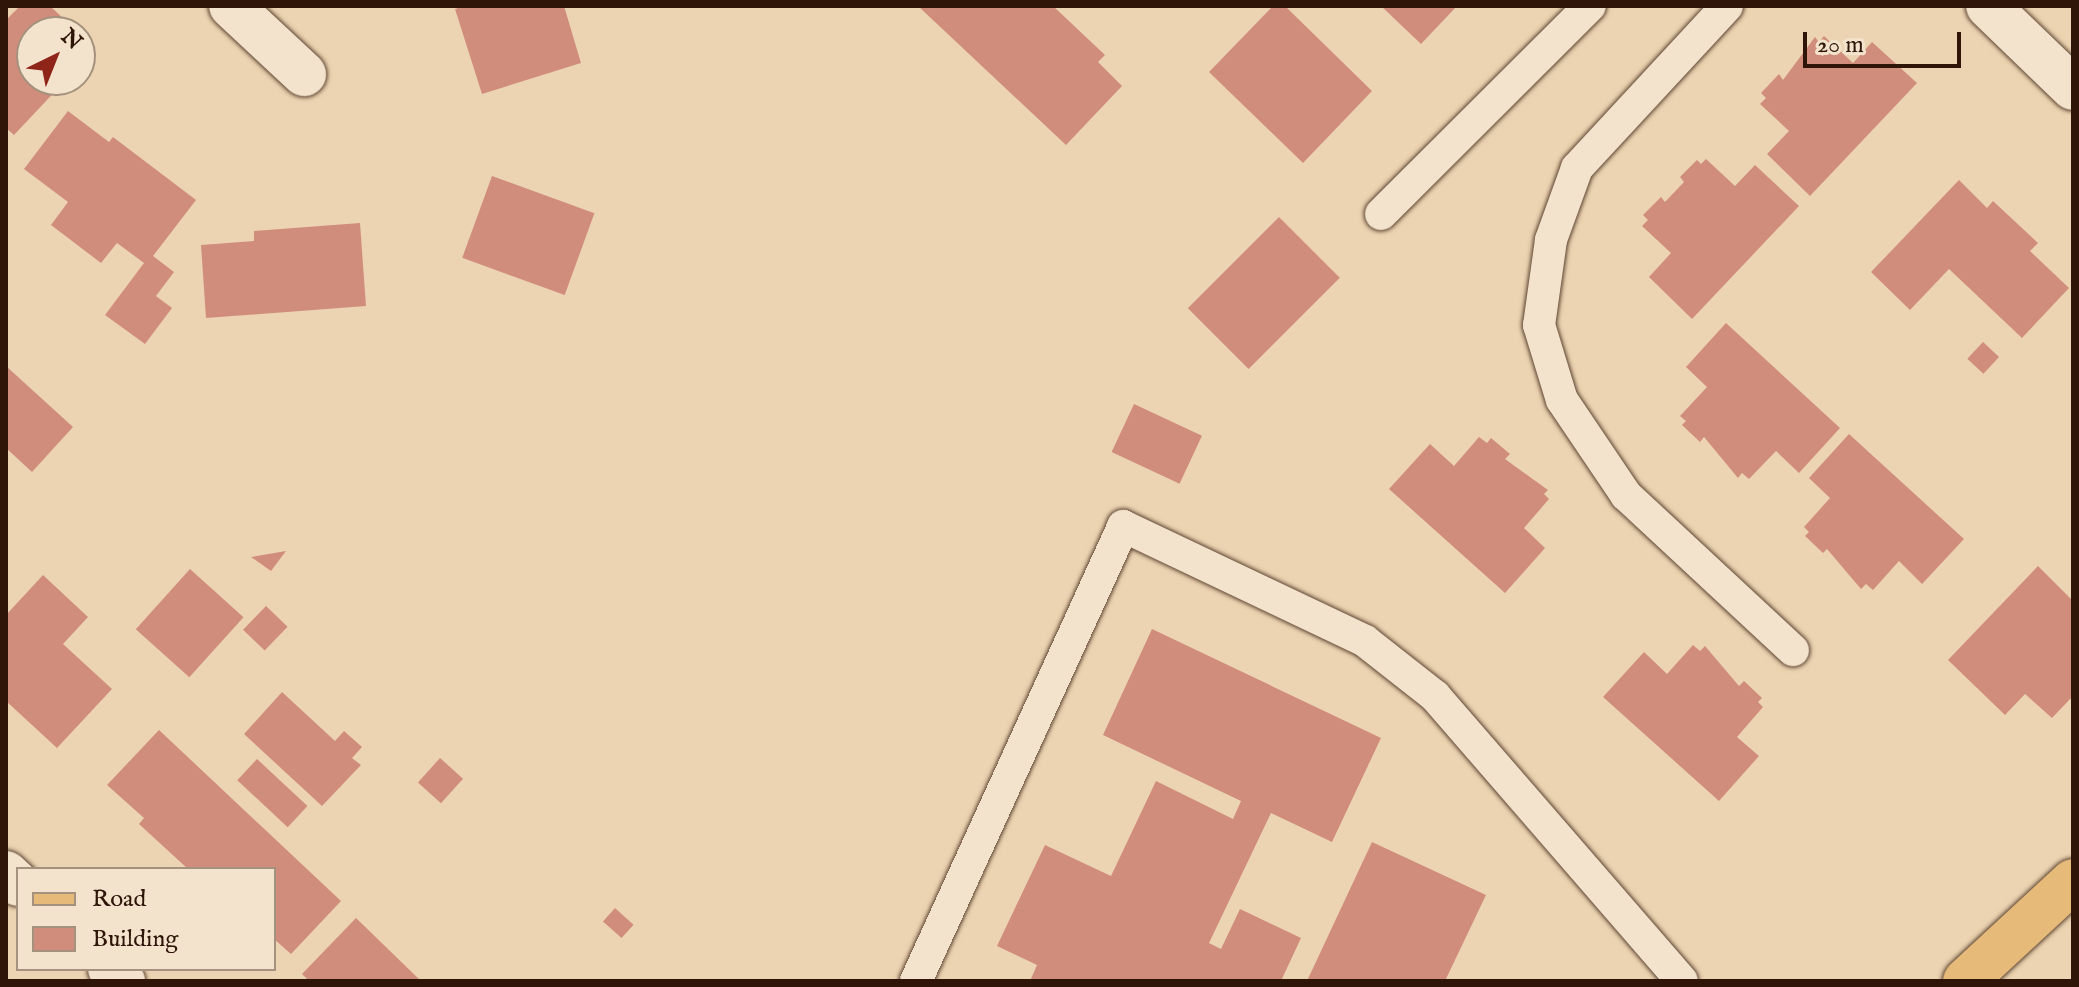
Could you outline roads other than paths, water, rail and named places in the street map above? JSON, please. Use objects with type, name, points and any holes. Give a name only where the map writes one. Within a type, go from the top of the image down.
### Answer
[{"type":"main road","points":[[1965,981],[2073,881]]},
{"type":"street","points":[[231,6],[304,74]]},
{"type":"street","points":[[2006,12],[2073,88]]},
{"type":"lane","points":[[1381,214],[1590,6]]},
{"type":"lane","points":[[1727,6],[1577,168],[1551,240],[1539,325],[1562,400],[1626,495],[1793,650]]},
{"type":"lane","points":[[916,981],[1123,526],[1365,641],[1435,696],[1682,981]]}]
